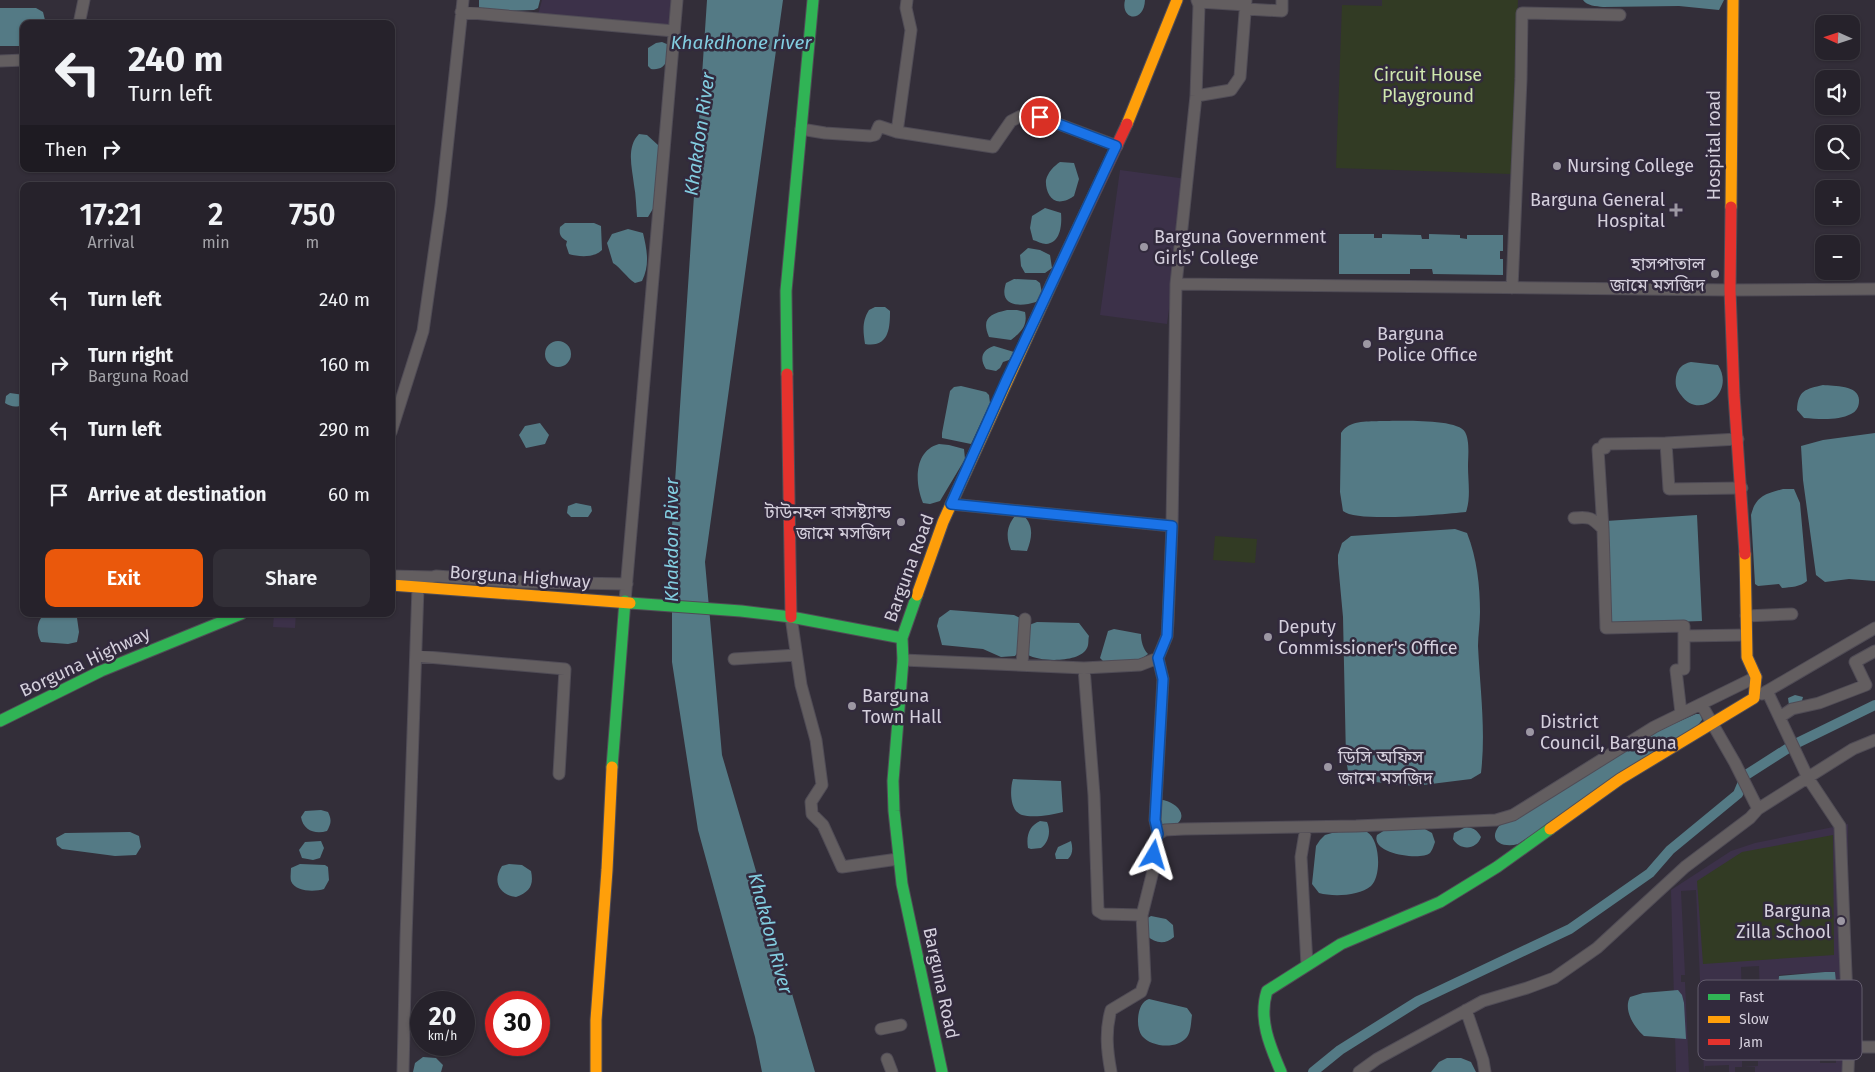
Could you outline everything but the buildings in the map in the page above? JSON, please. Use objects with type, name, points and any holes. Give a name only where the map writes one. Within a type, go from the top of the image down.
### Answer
[{"type":"street","points":[[80,20],[84,0]]},
{"type":"street","points":[[395,419],[423,331],[441,205],[463,0]]},
{"type":"street","points":[[596,1072],[596,1020],[612,769],[677,0]]},
{"type":"street","points":[[813,0],[786,291],[791,618],[801,685],[816,740],[822,785],[812,802],[812,814],[824,826],[842,867],[898,859]]},
{"type":"street","points":[[897,132],[911,30],[906,8],[907,0]]},
{"type":"street","name":"Barguna Road","points":[[942,1072],[898,859],[893,781],[903,660],[902,638],[943,522],[1006,381],[1136,105],[1177,0]]},
{"type":"street","points":[[1111,1072],[1107,1038],[1111,1010],[1141,992],[1145,980],[1142,915],[1154,867],[1155,843],[1158,834],[1155,820],[1163,679],[1158,658],[1167,636],[1172,526],[1176,284],[1196,96],[1198,1],[1246,5],[1282,11],[1282,0]]},
{"type":"street","name":"Hospital road","points":[[1733,0],[1730,290],[1742,488],[1747,657],[1756,677]]},
{"type":"street","points":[[1196,96],[1231,90],[1240,77],[1246,5]]},
{"type":"street","points":[[461,12],[674,31]]},
{"type":"street","points":[[1512,288],[1522,13],[1620,14]]},
{"type":"street","points":[[0,61],[20,60]]},
{"type":"street","points":[[801,129],[825,133],[870,136],[875,135],[879,126],[897,132],[993,147],[1011,121],[1021,116],[1040,117],[1116,146]]},
{"type":"street","points":[[1176,284],[1730,290],[1875,289]]},
{"type":"street","points":[[1681,713],[1676,670],[1684,669],[1684,626],[1606,628],[1598,449],[1604,448],[1604,444],[1738,439]]},
{"type":"street","points":[[1666,443],[1669,489],[1742,488]]},
{"type":"street","points":[[951,504],[1172,526]]},
{"type":"street","points":[[1574,518],[1585,517],[1592,519],[1603,529]]},
{"type":"street","points":[[395,576],[432,578],[436,576],[522,582],[627,584]]},
{"type":"street","name":"Borguna Highway","points":[[395,585],[741,611],[902,638]]},
{"type":"street","points":[[403,1072],[418,587]]},
{"type":"street","points":[[1746,616],[1792,614]]},
{"type":"street","name":"Borguna Highway","points":[[0,721],[100,671],[234,617]]},
{"type":"street","points":[[1022,665],[1025,619]]},
{"type":"street","points":[[1281,1072],[1268,1040],[1263,1010],[1263,999],[1267,991],[1341,944],[1448,897],[1497,867],[1620,779],[1875,628]]},
{"type":"street","points":[[1684,636],[1746,636]]},
{"type":"street","points":[[1780,717],[1792,710],[1819,703],[1866,685],[1855,662],[1875,651]]},
{"type":"street","points":[[734,659],[796,655]]},
{"type":"street","points":[[416,656],[564,669],[559,774]]},
{"type":"street","points":[[903,660],[1084,668],[1140,665],[1158,658]]},
{"type":"street","points":[[1084,668],[1094,795],[1098,911],[1103,914],[1142,915]]},
{"type":"street","points":[[1158,834],[1165,830],[1184,829],[1306,827],[1496,820],[1513,815],[1654,727],[1756,677]]},
{"type":"street","points":[[1749,701],[1756,677]]},
{"type":"street","points":[[1767,691],[1808,778],[1840,826],[1846,980]]},
{"type":"street","points":[[1701,704],[1758,809]]},
{"type":"street","points":[[1359,1072],[1377,1058],[1484,1001],[1554,978],[1597,948],[1685,867],[1750,818],[1758,809],[1853,749],[1875,740]]},
{"type":"street","points":[[1306,827],[1301,857],[1307,966]]},
{"type":"street","points":[[1466,1010],[1483,1060],[1485,1072]]},
{"type":"street","points":[[881,1030],[901,1025]]},
{"type":"street","points":[[1862,1047],[1875,1047]]},
{"type":"street","points":[[887,1059],[892,1072]]},
{"type":"shaded area","points":[[542,0],[673,0],[669,30],[537,18]]},
{"type":"shaded area","name":"Barguna Government Girls' College","points":[[1120,170],[1187,179],[1167,324],[1100,315]]},
{"type":"shaded area","points":[[274,617],[296,617],[295,628],[273,627]]},
{"type":"shaded area","points":[[1848,824],[1847,980],[1834,980],[1835,972],[1825,972],[1779,975],[1779,980],[1759,980],[1759,966],[1741,967],[1741,980],[1700,980],[1696,890],[1681,891],[1685,975],[1681,975],[1681,982],[1685,982],[1689,1072],[1676,1072],[1671,890],[1731,851],[1755,843]]},
{"type":"shaded area","points":[[1703,1060],[1820,1060],[1820,1063],[1836,1063],[1836,1060],[1847,1060],[1847,1072],[1755,1072],[1755,1067],[1742,1067],[1735,1067],[1735,1072],[1729,1072],[1729,1065],[1705,1066],[1704,1072]],"holes":[[[1742,1061],[1758,1061],[1758,1066],[1742,1067]]]},
{"type":"green space","name":"Circuit House Playground","points":[[1382,0],[1518,0],[1511,174],[1336,168],[1342,5],[1382,6]]},
{"type":"green space","points":[[1215,536],[1257,539],[1255,563],[1213,560]]},
{"type":"green space","points":[[1833,835],[1834,955],[1703,964],[1697,881],[1742,852]]},
{"type":"water","points":[[479,0],[540,0],[538,8],[534,10],[494,11],[479,9]]},
{"type":"water","name":"Khakdhone river","points":[[707,0],[783,0],[705,562],[722,755],[815,1072],[762,1072],[755,1037],[698,830],[672,662],[672,527]]},
{"type":"water","points":[[1125,0],[1145,0],[1141,13],[1137,16],[1129,15],[1124,7]]},
{"type":"water","points":[[1583,0],[1724,0],[1719,10],[1679,6],[1603,7],[1589,5]]},
{"type":"water","points":[[0,8],[36,8],[43,12],[45,20],[20,20],[20,46],[0,46]]},
{"type":"water","points":[[662,42],[669,45],[666,62],[661,68],[651,69],[648,66],[648,48]]},
{"type":"water","points":[[639,134],[647,135],[658,145],[659,156],[654,207],[648,217],[637,217],[631,165],[632,145]]},
{"type":"water","points":[[1060,162],[1074,163],[1079,179],[1074,196],[1059,201],[1050,195],[1046,180],[1048,174]]},
{"type":"water","points":[[1045,208],[1061,213],[1061,227],[1055,240],[1051,243],[1043,244],[1033,240],[1030,228],[1032,216]]},
{"type":"water","points":[[565,223],[594,223],[601,226],[602,250],[599,253],[586,256],[569,254],[566,245],[567,241],[560,235],[560,227]]},
{"type":"water","points":[[628,229],[643,233],[647,251],[645,275],[642,281],[635,283],[613,263],[607,243],[612,234]]},
{"type":"water","points":[[1339,234],[1374,234],[1374,238],[1382,238],[1382,234],[1421,235],[1422,239],[1429,239],[1429,234],[1460,235],[1460,238],[1467,239],[1467,235],[1503,235],[1503,251],[1500,251],[1500,259],[1503,259],[1503,275],[1433,274],[1432,269],[1410,269],[1410,274],[1339,274]]},
{"type":"water","points":[[1028,248],[1040,250],[1050,255],[1052,268],[1045,273],[1025,273],[1021,266],[1020,255]]},
{"type":"water","points":[[1014,279],[1036,280],[1040,283],[1042,293],[1036,302],[1017,305],[1008,301],[1004,291],[1006,283]]},
{"type":"water","points":[[875,307],[885,307],[890,311],[888,330],[883,340],[879,343],[865,344],[865,318],[869,310]]},
{"type":"water","points":[[1007,310],[1025,312],[1025,325],[1023,328],[1011,340],[989,337],[986,325],[989,318],[996,313]]},
{"type":"water","points":[[558,341],[567,345],[571,354],[567,363],[558,367],[549,363],[545,354],[549,345]]},
{"type":"water","points":[[994,346],[1014,352],[1009,360],[1003,362],[996,371],[986,369],[982,358],[984,352]]},
{"type":"water","points":[[1691,362],[1718,365],[1722,375],[1722,385],[1719,394],[1705,404],[1697,405],[1688,402],[1676,387],[1676,377],[1679,369]]},
{"type":"water","points":[[1823,385],[1846,387],[1855,392],[1859,401],[1856,411],[1834,419],[1804,418],[1797,410],[1801,394],[1808,389]]},
{"type":"water","points":[[961,386],[986,392],[989,395],[990,403],[971,444],[942,438],[950,391],[954,387]]},
{"type":"water","points":[[10,393],[20,394],[20,406],[5,403],[6,396]]},
{"type":"water","points":[[1379,421],[1439,422],[1451,424],[1465,432],[1468,440],[1469,495],[1466,512],[1383,517],[1351,515],[1343,511],[1340,492],[1341,433],[1353,424]]},
{"type":"water","points":[[540,423],[549,435],[545,444],[526,448],[519,435],[525,426]]},
{"type":"water","points":[[1875,433],[1875,581],[1849,579],[1825,582],[1816,575],[1803,480],[1801,446],[1823,440]]},
{"type":"water","points":[[939,444],[964,449],[965,459],[940,501],[930,504],[923,503],[918,487],[920,461],[924,453]]},
{"type":"water","points":[[1783,489],[1794,489],[1800,503],[1807,581],[1798,586],[1782,588],[1779,584],[1758,586],[1755,584],[1751,515],[1762,497]]},
{"type":"water","points":[[576,503],[591,506],[592,511],[588,517],[571,517],[567,513],[568,506]]},
{"type":"water","points":[[1697,515],[1702,621],[1610,624],[1606,521]]},
{"type":"water","points":[[1015,516],[1024,516],[1031,528],[1031,537],[1027,551],[1011,550],[1009,546],[1008,528]]},
{"type":"water","points":[[1455,529],[1467,533],[1476,562],[1479,582],[1478,646],[1483,725],[1481,773],[1471,779],[1415,786],[1375,782],[1357,783],[1352,780],[1346,759],[1343,617],[1338,563],[1338,555],[1342,543],[1351,536]]},
{"type":"water","points":[[950,610],[1014,615],[1020,618],[1018,652],[1015,656],[1001,657],[983,649],[942,645],[937,626],[939,618]]},
{"type":"water","points":[[42,617],[77,618],[79,632],[77,642],[68,644],[41,642],[38,635]]},
{"type":"water","points":[[1037,622],[1079,623],[1089,636],[1087,648],[1083,653],[1068,659],[1050,660],[1028,655],[1029,625]]},
{"type":"water","points":[[1114,629],[1141,634],[1143,645],[1148,654],[1137,662],[1103,661],[1100,658],[1108,631]]},
{"type":"water","points":[[1795,695],[1803,697],[1801,704],[1789,705],[1788,698]]},
{"type":"water","points":[[1696,714],[1701,714],[1702,720],[1697,726],[1518,844],[1507,845],[1496,840],[1495,836],[1499,826],[1620,752]]},
{"type":"water","points":[[1013,779],[1061,781],[1063,812],[1037,816],[1026,816],[1018,813],[1012,799],[1011,788]]},
{"type":"water","points":[[1161,800],[1174,804],[1181,815],[1181,819],[1177,824],[1163,829],[1153,809]]},
{"type":"water","points":[[321,810],[328,812],[331,822],[327,831],[314,832],[304,825],[301,817],[305,811]]},
{"type":"water","points":[[1040,821],[1047,822],[1049,829],[1047,840],[1041,848],[1028,848],[1027,839],[1029,832]]},
{"type":"water","points":[[1466,827],[1475,830],[1481,837],[1479,842],[1472,847],[1463,847],[1453,839],[1454,833]]},
{"type":"water","points":[[1423,828],[1432,833],[1435,842],[1431,852],[1425,855],[1407,856],[1398,854],[1381,847],[1377,842],[1377,835],[1385,830]]},
{"type":"water","points":[[1352,830],[1367,832],[1375,842],[1378,866],[1375,881],[1366,889],[1353,894],[1331,895],[1319,893],[1312,884],[1316,846],[1325,835]]},
{"type":"water","points":[[130,832],[139,836],[141,847],[136,855],[115,856],[62,849],[57,845],[56,838],[65,833]]},
{"type":"water","points":[[321,841],[324,848],[320,858],[313,860],[302,858],[299,850],[305,842]]},
{"type":"water","points":[[1071,841],[1072,851],[1070,857],[1068,859],[1056,859],[1055,854],[1058,847]]},
{"type":"water","points":[[300,864],[325,865],[328,867],[329,880],[324,889],[316,891],[306,890],[293,885],[291,881],[291,868]]},
{"type":"water","points":[[509,864],[522,865],[531,871],[532,880],[530,887],[525,893],[516,897],[510,896],[501,890],[498,882],[502,866]]},
{"type":"water","points":[[1151,916],[1166,919],[1173,925],[1174,937],[1171,940],[1160,942],[1147,936],[1146,919]]},
{"type":"water","points":[[1835,972],[1836,980],[1779,980],[1779,976]]},
{"type":"water","points":[[1678,990],[1682,995],[1684,1003],[1686,1039],[1644,1036],[1629,1013],[1628,1002],[1630,997],[1643,993]]},
{"type":"water","points":[[1149,999],[1187,1008],[1192,1015],[1191,1024],[1188,1035],[1183,1041],[1164,1046],[1151,1043],[1142,1036],[1138,1027],[1138,1015],[1142,1005]]},
{"type":"water","points":[[423,1057],[436,1058],[443,1065],[441,1072],[413,1072],[415,1063]]},
{"type":"water","points":[[1447,1058],[1461,1058],[1471,1062],[1476,1072],[1431,1072],[1439,1062]]},
{"type":"waterway","points":[[1313,1072],[1340,1050],[1418,1001],[1570,929],[1650,873],[1670,850],[1738,794],[1746,775],[1793,745],[1875,705]]},
{"type":"traffic: fast","points":[[787,374],[786,291],[813,0]]},
{"type":"traffic: fast","points":[[917,595],[902,638],[903,660],[893,781],[894,811],[902,884],[942,1072]]},
{"type":"traffic: fast","points":[[612,767],[625,601]]},
{"type":"traffic: fast","points":[[630,603],[741,611],[791,617],[902,638]]},
{"type":"traffic: fast","points":[[0,721],[101,671],[234,617]]},
{"type":"traffic: fast","points":[[1281,1072],[1266,1032],[1264,1012],[1267,991],[1341,944],[1440,902],[1497,867],[1550,829]]},
{"type":"traffic: slow","points":[[1127,124],[1177,0]]},
{"type":"traffic: slow","points":[[1731,207],[1733,0]]},
{"type":"traffic: slow","points":[[917,595],[943,522],[1052,283]]},
{"type":"traffic: slow","points":[[1550,829],[1620,779],[1754,698],[1756,677],[1747,657],[1745,554]]},
{"type":"traffic: slow","points":[[395,585],[630,603]]},
{"type":"traffic: slow","points":[[596,1072],[596,1020],[607,870],[612,767]]},
{"type":"traffic: jam","points":[[1052,283],[1127,124]]},
{"type":"traffic: jam","points":[[1731,207],[1730,290],[1734,395],[1745,554]]},
{"type":"traffic: jam","points":[[787,374],[791,617]]},
{"type":"place","name":"Nursing College","points":[[1557,166]]},
{"type":"place","name":"Barguna General Hospital","points":[[1676,210]]},
{"type":"place","name":"Barguna Government Girls' College","points":[[1144,247]]},
{"type":"place","name":"হাসপাতাল জামে মসজিদ","points":[[1715,274]]},
{"type":"place","name":"Barguna Police Office","points":[[1367,344]]},
{"type":"place","name":"টাউনহল বাসষ্ট্যান্ড জামে মসজিদ","points":[[901,522]]},
{"type":"place","name":"Deputy Commissioner's Office","points":[[1268,637]]},
{"type":"place","name":"Barguna Town Hall","points":[[852,706]]},
{"type":"place","name":"District Council, Barguna","points":[[1530,732]]},
{"type":"place","name":"ডিসি অফিস জামে মসজিদ","points":[[1328,767]]},
{"type":"place","name":"Barguna Zilla School","points":[[1841,921]]},
{"type":"route","points":[[1040,117],[1116,146],[1006,381],[951,504],[1172,526],[1167,636],[1158,658],[1163,679],[1155,820],[1158,834],[1154,855]]},
{"type":"water label","name":"Khakdon River","points":[[699,134]]},
{"type":"water label","name":"Khakdon River","points":[[671,540]]},
{"type":"water label","name":"Khakdon River","points":[[771,933]]}]
